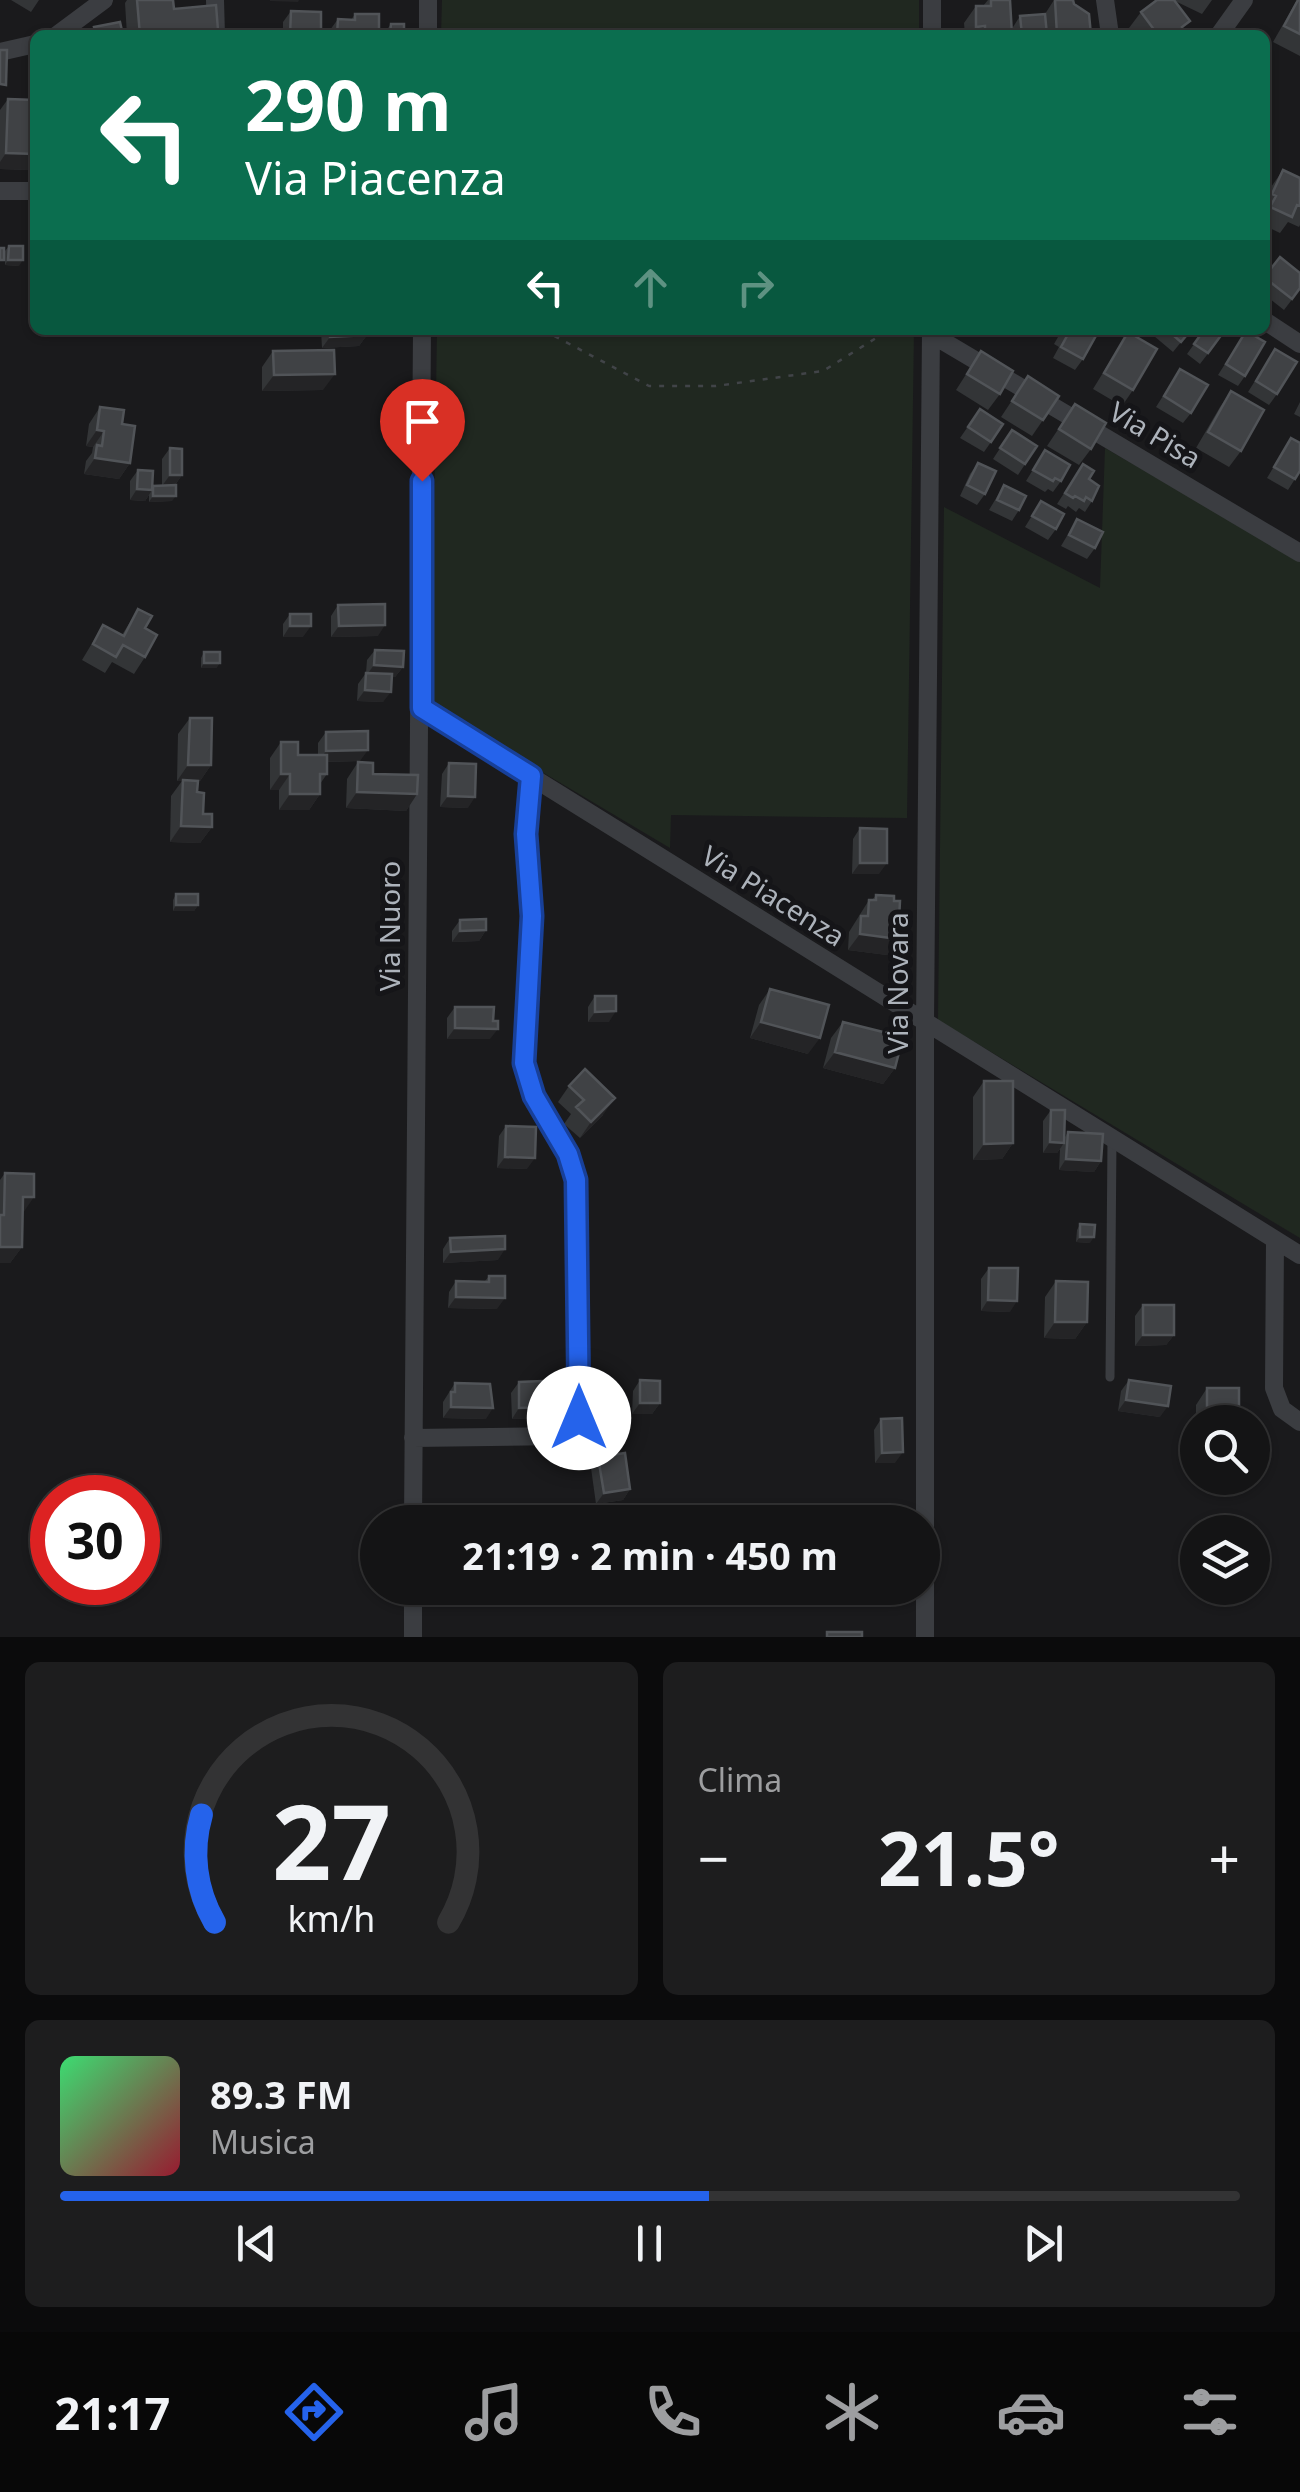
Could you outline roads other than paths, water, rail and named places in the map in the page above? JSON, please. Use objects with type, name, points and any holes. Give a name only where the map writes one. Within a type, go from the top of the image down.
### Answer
[{"type":"street","points":[[78,0],[78,22]]},
{"type":"street","points":[[65,30],[104,0]]},
{"type":"street","points":[[215,0],[216,30]]},
{"type":"street","points":[[428,0],[428,30]]},
{"type":"street","points":[[932,0],[932,30]]},
{"type":"street","points":[[1105,0],[1109,30]]},
{"type":"street","points":[[1223,30],[1244,0]]},
{"type":"street","points":[[0,52],[30,45]]},
{"type":"street","points":[[0,192],[30,191]]},
{"type":"street","points":[[1270,324],[1300,344]]},
{"type":"street","name":"Via Nuoro","points":[[412,1505],[422,708],[422,335]]},
{"type":"street","name":"Via Novara","points":[[925,1637],[931,335]]},
{"type":"street","name":"Via Pisa","points":[[936,335],[1300,553]]},
{"type":"street","name":"Via Piacenza","points":[[422,708],[1300,1255]]},
{"type":"street","points":[[412,1438],[564,1436],[575,1429],[579,1418],[576,1180],[568,1154],[530,1088],[524,1058],[532,916],[526,834],[531,776]]},
{"type":"street","points":[[1276,1240],[1274,1388],[1282,1408],[1300,1422]]},
{"type":"street","points":[[412,1605],[412,1637]]},
{"type":"lane","points":[[1110,1378],[1112,1140]]}]
